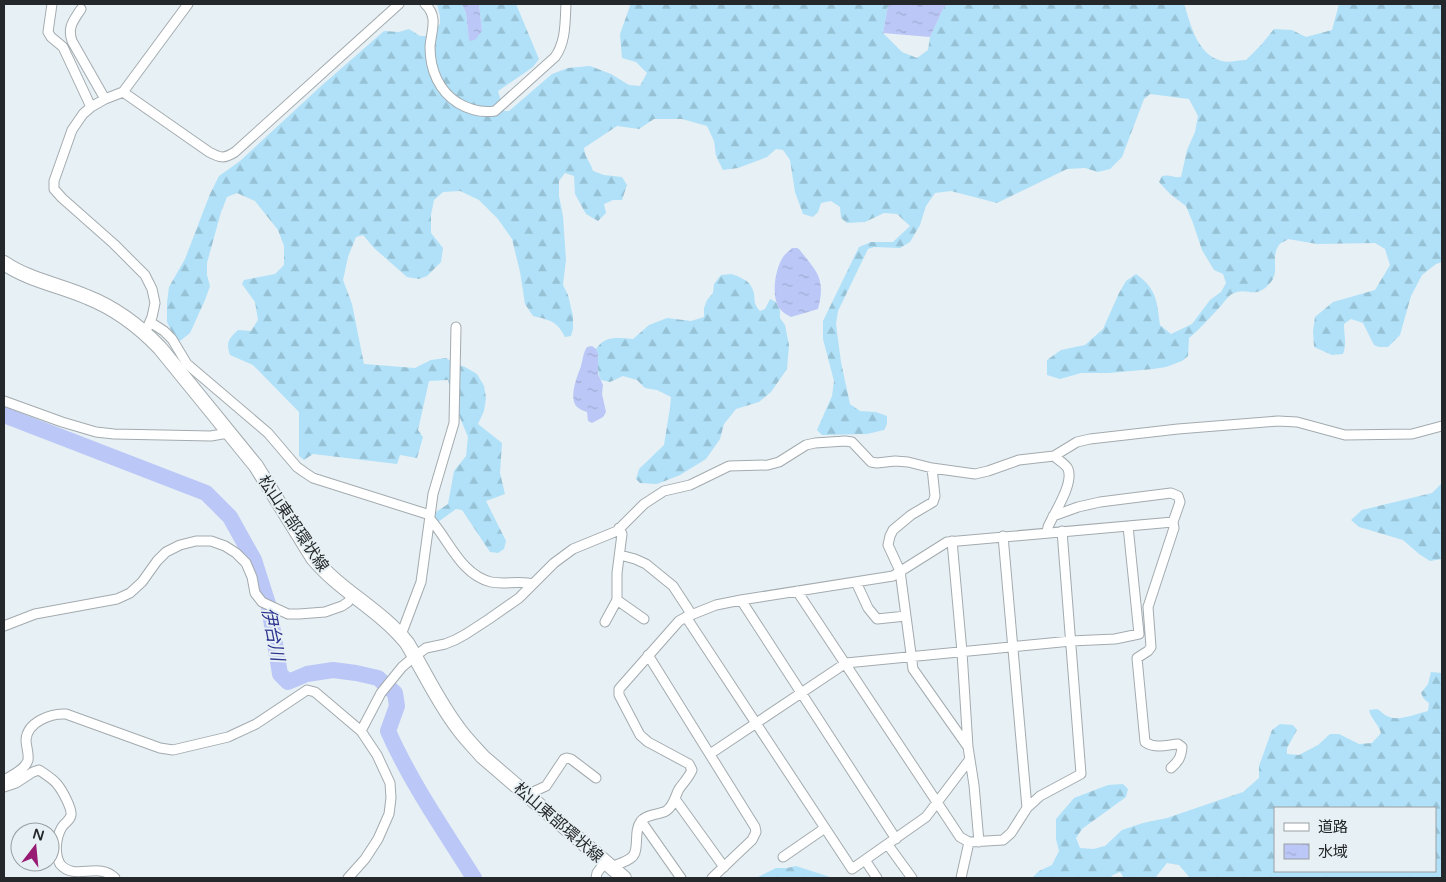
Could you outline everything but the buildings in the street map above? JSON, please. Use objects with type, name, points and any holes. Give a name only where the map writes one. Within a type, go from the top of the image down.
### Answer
[{"type":"main road","name":"松山東部環状線","points":[[4,263],[26,276],[87,297],[147,328],[160,348],[256,466],[313,558],[324,571],[401,635],[457,727],[484,757],[624,878]]},
{"type":"street","points":[[52,4],[48,32],[51,38],[63,47],[91,107]]},
{"type":"street","points":[[188,4],[123,92],[105,99],[83,114],[72,130],[54,181],[54,189],[145,275],[152,290],[155,303],[147,328],[164,331],[172,339],[187,364],[268,433],[297,467],[313,478],[430,517],[466,568],[476,576],[490,582],[533,584]]},
{"type":"street","points":[[123,92],[209,152],[218,157],[227,157],[235,152],[399,4]]},
{"type":"street","points":[[425,4],[431,12],[434,22],[430,47],[435,78],[443,90],[456,102],[467,108],[486,112],[495,111],[555,57],[564,37],[566,4]]},
{"type":"street","points":[[81,9],[71,25],[69,34],[105,99]]},
{"type":"street","points":[[401,635],[421,582],[433,494],[454,423],[456,327]]},
{"type":"street","points":[[4,401],[96,432],[211,436],[228,433]]},
{"type":"street","points":[[361,731],[381,693],[402,667],[414,656],[426,648],[445,644],[466,634],[519,598],[554,563],[573,549],[617,531],[644,504],[664,491],[690,485],[729,466],[768,465],[779,462],[806,446],[815,443],[845,441],[852,442],[871,462],[908,462],[932,468],[975,474],[1019,460],[1054,456],[1077,442],[1090,439],[1178,428],[1278,421],[1298,422],[1345,435],[1412,434],[1442,426]]},
{"type":"street","points":[[1047,532],[1068,486],[1069,470],[1066,465],[1059,462],[1054,456]]},
{"type":"street","points":[[932,468],[935,496],[933,502],[911,514],[893,530],[888,545],[900,571],[913,669],[968,747]]},
{"type":"street","points":[[1053,516],[1100,502],[1171,493],[1178,496],[1180,502],[1173,522],[1174,528],[1148,607],[1151,647],[1137,658],[1145,742],[1150,746],[1178,744],[1182,747],[1179,762],[1171,768]]},
{"type":"street","points":[[596,878],[597,874],[608,865],[631,858],[634,854],[636,830],[641,821],[648,816],[661,814],[672,807],[678,790],[689,778],[692,770],[689,764],[648,742],[640,735],[619,695],[619,689],[680,621],[716,605],[893,576],[947,542],[1173,522]]},
{"type":"street","points":[[710,754],[846,663],[911,658],[1071,640],[1115,638],[1139,634],[1128,526]]},
{"type":"street","points":[[605,622],[617,600],[617,573],[622,534],[619,528]]},
{"type":"street","points":[[797,591],[960,837],[969,842],[1003,840],[1011,833],[1027,808],[1040,796],[1081,774],[1062,531]]},
{"type":"street","points":[[1003,536],[1027,808]]},
{"type":"street","points":[[4,626],[36,614],[117,599],[130,593],[142,582],[166,552],[180,545],[196,541],[212,541],[236,553],[246,564],[252,577],[255,593],[262,602],[288,614],[325,612],[342,606],[348,602],[352,595]]},
{"type":"street","points":[[952,541],[968,747],[974,785],[978,842]]},
{"type":"street","points":[[620,555],[646,564],[673,586],[689,616],[756,724],[852,869],[926,817],[970,758]]},
{"type":"street","points":[[856,582],[868,608],[877,619],[906,616]]},
{"type":"street","points":[[617,600],[644,619]]},
{"type":"street","points":[[741,600],[896,839]]},
{"type":"street","points":[[648,655],[756,827],[752,840],[712,878]]},
{"type":"street","points":[[4,780],[24,767],[28,759],[26,740],[28,732],[32,726],[48,716],[66,714],[160,748],[173,750],[228,737],[256,724],[307,690],[316,692],[361,731],[370,742],[390,784],[389,814],[378,839],[365,859],[348,878]]},
{"type":"street","points":[[528,796],[546,786],[564,759],[567,758],[596,778]]},
{"type":"street","points":[[4,787],[16,783],[39,770],[57,783],[71,809],[71,816],[63,826],[56,848],[60,863],[66,871],[74,875],[95,872],[108,873],[115,878]]},
{"type":"street","points":[[675,799],[724,867]]},
{"type":"street","points":[[641,821],[681,878]]},
{"type":"street","points":[[783,857],[824,828]]},
{"type":"street","points":[[962,878],[969,842]]},
{"type":"street","points":[[888,845],[912,878]]},
{"type":"street","points":[[865,860],[877,878]]},
{"type":"green space","points":[[437,4],[462,4],[466,13],[469,41],[482,31],[479,4],[516,4],[539,59],[533,67],[498,91],[504,111],[509,111],[552,74],[568,68],[590,66],[611,74],[629,85],[640,86],[647,73],[636,62],[622,58],[620,34],[630,6],[629,4],[890,4],[883,33],[902,52],[917,58],[928,50],[930,37],[944,7],[949,4],[1184,4],[1196,38],[1206,53],[1213,58],[1228,62],[1246,60],[1274,29],[1292,30],[1306,37],[1332,30],[1339,4],[1442,4],[1442,262],[1436,264],[1422,275],[1411,296],[1400,335],[1388,347],[1374,345],[1363,323],[1351,319],[1344,324],[1345,343],[1343,354],[1332,355],[1314,347],[1313,331],[1315,317],[1333,302],[1375,290],[1390,265],[1385,249],[1375,243],[1317,244],[1288,239],[1280,244],[1276,250],[1275,273],[1271,282],[1260,291],[1242,291],[1230,295],[1189,338],[1188,356],[1182,361],[1166,367],[1153,369],[1109,373],[1081,373],[1060,379],[1047,375],[1047,360],[1061,350],[1085,345],[1103,329],[1126,281],[1136,274],[1148,285],[1155,296],[1160,325],[1171,334],[1192,324],[1210,300],[1221,292],[1226,283],[1223,274],[1214,270],[1202,250],[1186,206],[1170,194],[1159,182],[1162,176],[1181,177],[1198,116],[1189,99],[1150,94],[1144,99],[1122,157],[1110,169],[1098,172],[1085,168],[1067,169],[997,203],[951,191],[935,193],[926,206],[920,225],[910,242],[900,248],[874,247],[868,249],[838,311],[836,324],[841,362],[850,404],[860,411],[876,412],[887,416],[887,424],[884,430],[867,434],[822,435],[817,430],[832,396],[834,381],[823,339],[823,321],[859,247],[871,242],[893,242],[910,226],[897,214],[884,213],[865,222],[847,223],[841,218],[840,207],[831,201],[821,203],[818,212],[813,217],[803,214],[795,192],[790,160],[783,150],[776,149],[767,157],[738,168],[723,170],[716,156],[714,141],[707,126],[682,119],[654,119],[639,129],[617,126],[584,148],[593,171],[604,175],[622,177],[627,185],[622,200],[613,200],[604,204],[606,213],[598,221],[586,214],[575,194],[574,176],[565,173],[559,181],[566,260],[563,285],[568,295],[573,316],[571,336],[565,337],[556,324],[533,316],[525,304],[512,239],[498,219],[479,200],[460,191],[443,192],[434,200],[431,215],[431,233],[443,248],[441,262],[427,276],[419,279],[407,277],[374,248],[363,235],[356,237],[348,257],[343,280],[352,304],[364,364],[415,368],[431,360],[446,358],[477,374],[484,386],[486,398],[484,411],[478,424],[502,443],[500,473],[505,494],[486,501],[506,541],[504,549],[498,553],[490,552],[462,510],[456,509],[438,522],[433,519],[436,512],[448,504],[454,471],[466,456],[468,437],[455,406],[448,380],[429,381],[418,430],[423,437],[417,458],[400,455],[397,464],[313,454],[304,460],[299,456],[299,412],[253,365],[230,355],[228,344],[232,336],[238,330],[251,331],[258,320],[255,302],[242,284],[244,280],[275,274],[284,265],[284,246],[278,230],[255,201],[237,193],[227,197],[207,263],[207,275],[210,286],[190,333],[180,341],[174,336],[167,322],[169,287],[185,259],[210,194],[219,176],[240,161],[384,31],[399,32],[409,29],[420,36],[428,36],[440,24]]},
{"type":"green space","points":[[732,274],[744,279],[751,285],[756,305],[760,311],[765,309],[770,299],[776,302],[780,310],[780,318],[785,325],[789,345],[787,369],[771,392],[759,402],[736,409],[724,424],[720,439],[706,459],[680,475],[657,484],[640,483],[636,479],[639,469],[664,445],[671,397],[657,390],[645,388],[637,380],[623,376],[610,382],[601,380],[596,349],[608,339],[633,339],[649,325],[667,318],[691,321],[704,317],[704,308],[707,300],[713,293],[714,284],[721,275]]},
{"type":"green space","points":[[1442,483],[1442,559],[1430,561],[1403,540],[1359,527],[1351,520],[1362,510],[1432,493]]},
{"type":"green space","points":[[1431,672],[1442,673],[1442,878],[1190,878],[1179,865],[1167,863],[1155,878],[1124,878],[1120,872],[1110,878],[1032,878],[1039,871],[1052,865],[1059,851],[1056,839],[1056,819],[1074,798],[1108,785],[1123,784],[1128,789],[1126,797],[1082,829],[1076,838],[1080,848],[1093,849],[1105,846],[1122,830],[1167,818],[1243,792],[1259,778],[1259,766],[1272,730],[1280,724],[1293,725],[1297,730],[1287,748],[1287,754],[1299,755],[1318,745],[1330,734],[1339,734],[1359,744],[1372,743],[1381,733],[1369,710],[1377,709],[1391,718],[1407,717],[1428,711],[1429,703],[1421,693],[1428,684]]},
{"type":"green space","points":[[796,866],[833,878],[756,878],[776,868]]},
{"type":"water","points":[[462,4],[479,4],[482,31],[475,40],[469,41],[466,13]]},
{"type":"water","points":[[890,4],[949,4],[944,7],[930,37],[883,33]]},
{"type":"water","points":[[792,248],[799,249],[815,270],[821,290],[818,309],[791,317],[783,312],[778,305],[775,284],[780,262]]},
{"type":"water","points":[[592,346],[598,354],[598,374],[603,385],[602,394],[606,412],[603,417],[592,423],[588,421],[587,412],[576,406],[573,397],[574,386],[585,352],[587,347]]},
{"type":"waterway","name":"伊台川","points":[[4,415],[206,493],[230,517],[254,560],[269,607],[280,674],[288,682],[307,674],[333,670],[356,673],[378,678],[395,693],[397,706],[388,731],[417,788],[474,878]]}]
